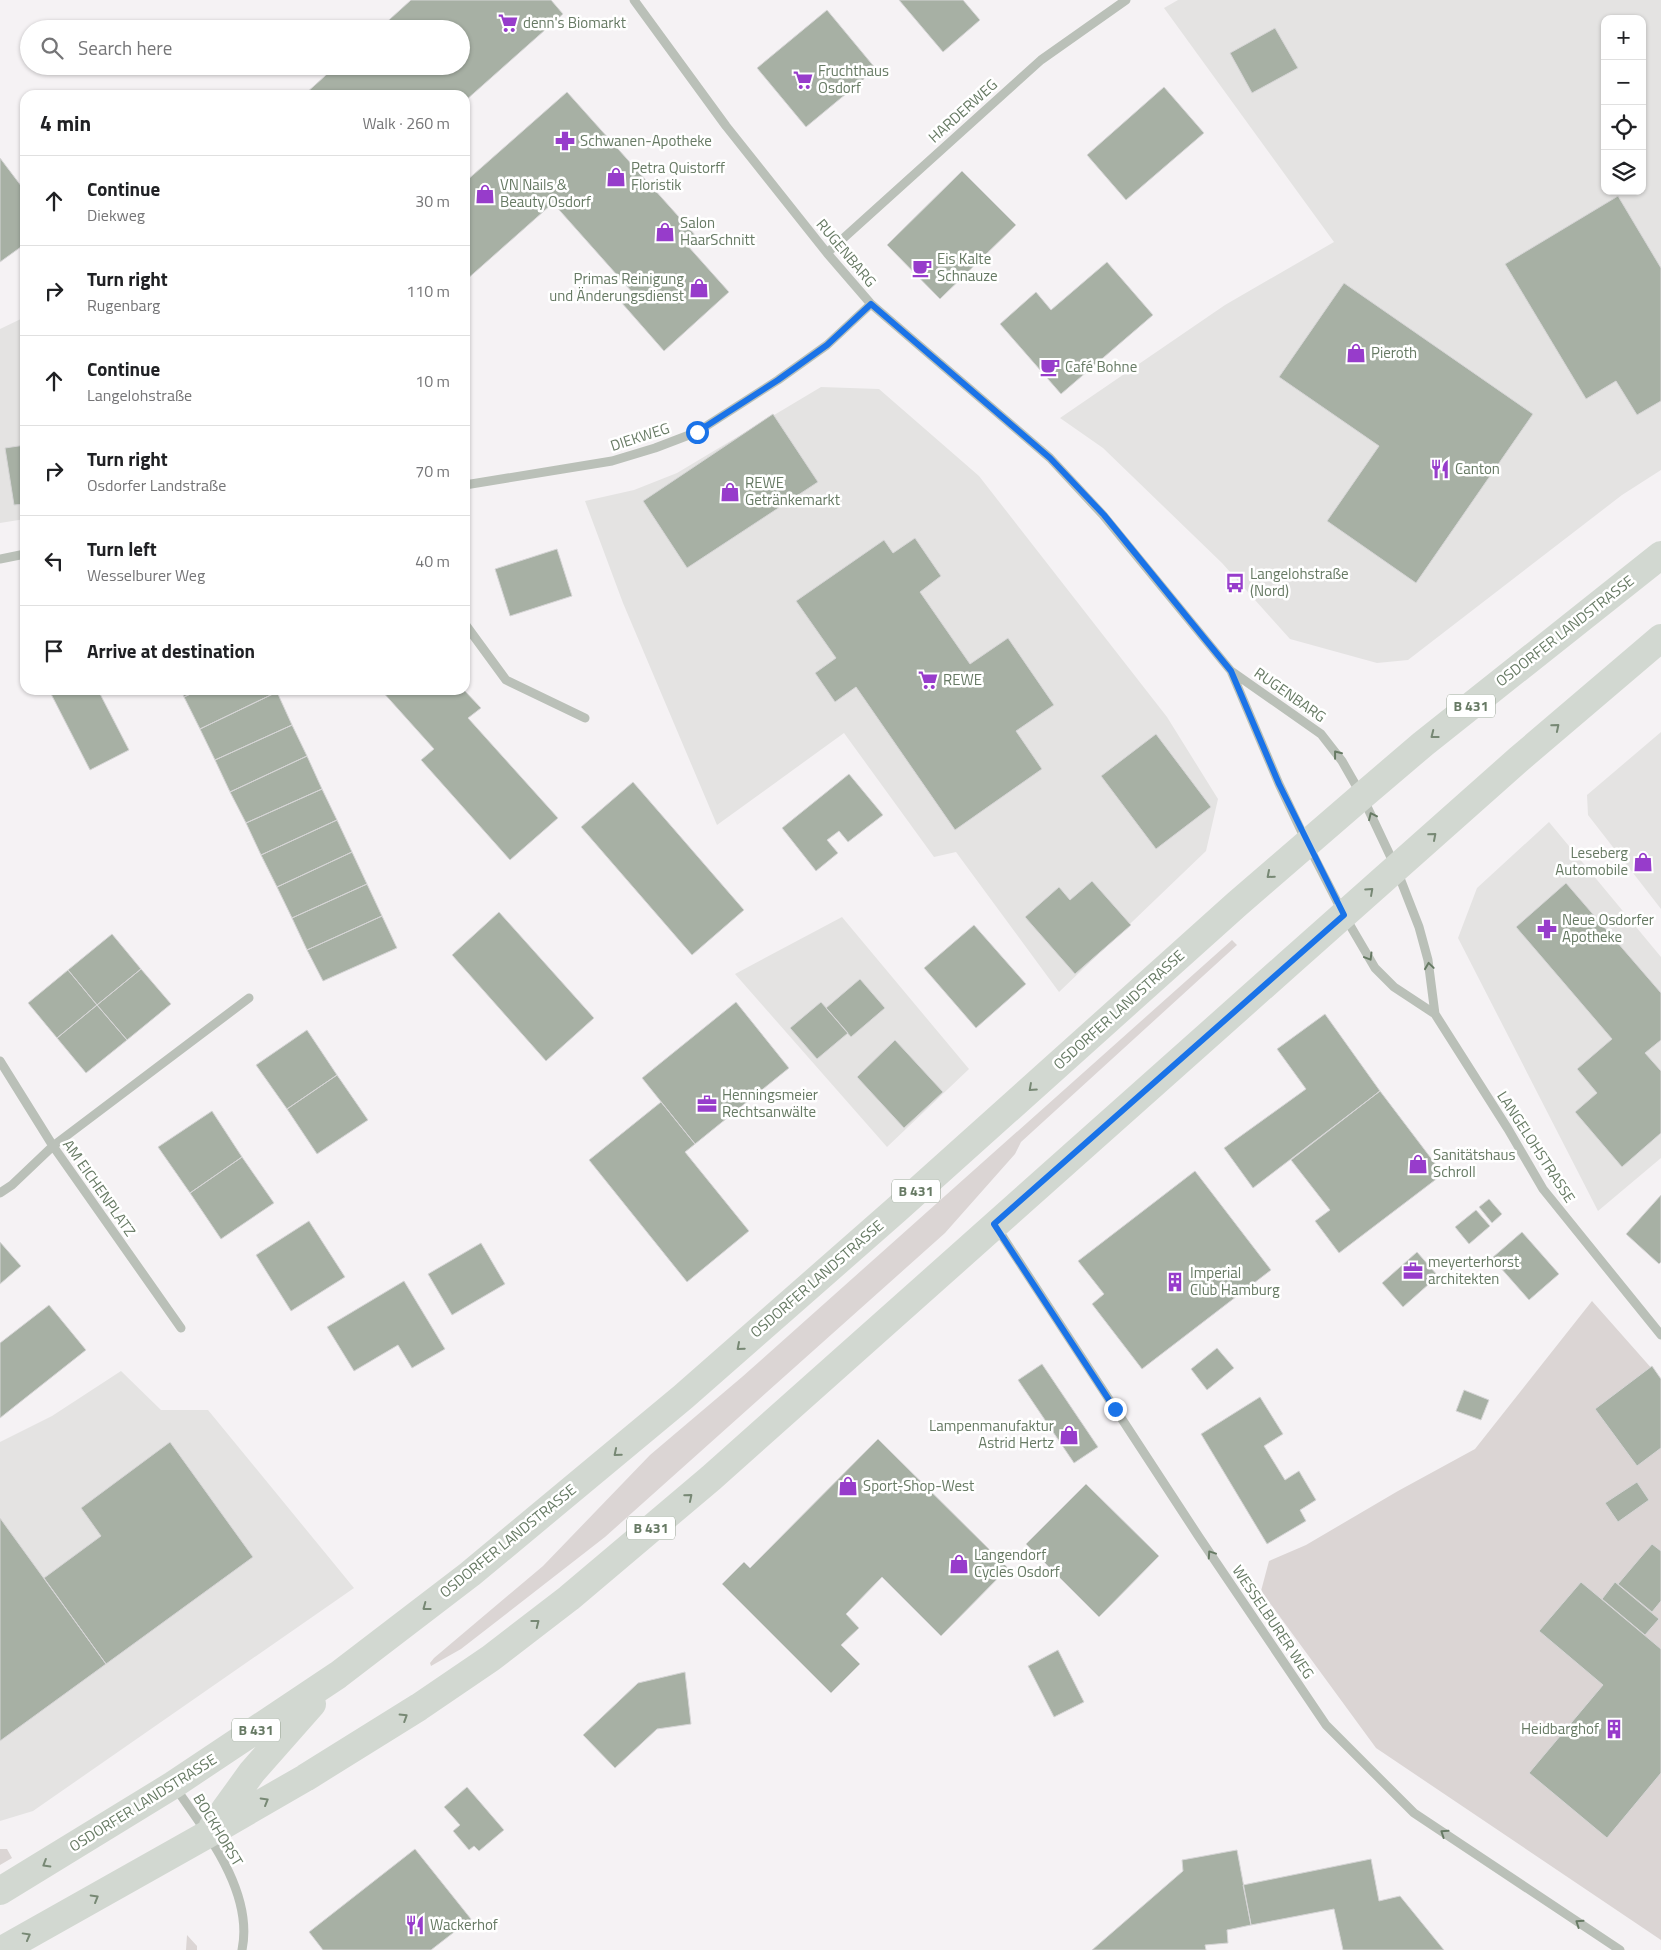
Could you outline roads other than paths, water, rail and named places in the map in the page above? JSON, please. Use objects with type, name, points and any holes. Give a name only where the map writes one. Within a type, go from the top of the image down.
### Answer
[{"type":"main road","name":"OSDORFER LANDSTRASSE","points":[[0,1891],[173,1785],[338,1675],[470,1574],[683,1397],[889,1216],[1236,904],[1422,744],[1661,555]]},
{"type":"main road","name":"B 431","points":[[2,1950],[305,1778],[419,1707],[491,1658],[561,1604],[711,1478],[994,1224],[1519,759],[1661,638]]},
{"type":"main road","points":[[208,1834],[252,1772],[338,1675]]},
{"type":"street","name":"RUGENBARG","points":[[634,0],[726,126],[827,253],[871,304],[1050,458],[1104,515],[1231,671],[1321,734],[1342,761],[1362,796]]},
{"type":"street","name":"HARDERWEG","points":[[827,253],[1041,60],[1126,0]]},
{"type":"street","name":"DIEKWEG","points":[[470,483],[612,461],[655,448],[697,432],[778,380],[827,345],[871,304]]},
{"type":"street","points":[[0,559],[20,555]]},
{"type":"street","points":[[470,631],[506,680],[585,718]]},
{"type":"street","name":"RUGENBARG","points":[[1231,671],[1279,784],[1307,843]]},
{"type":"street","name":"LANGELOHSTRASSE","points":[[1362,796],[1396,868],[1419,927],[1428,960],[1435,1014]]},
{"type":"street","name":"LANGELOHSTRASSE","points":[[1307,843],[1344,915],[1375,968],[1394,987],[1435,1014],[1544,1189],[1661,1335]]},
{"type":"street","points":[[0,1193],[12,1185],[53,1146],[249,998]]},
{"type":"street","name":"AM EICHENPLATZ","points":[[0,1060],[53,1146],[182,1328]]},
{"type":"street","name":"WESSELBURER WEG","points":[[994,1224],[1326,1725],[1414,1813],[1620,1950]]},
{"type":"street","name":"BOCKHORST","points":[[173,1785],[208,1834],[229,1873],[241,1907],[244,1940],[242,1950]]},
{"type":"place","name":"denn's Biomarkt","points":[[508,23]]},
{"type":"place","name":"Fruchthaus Osdorf","points":[[803,80]]},
{"type":"place","name":"Schwanen-Apotheke","points":[[565,141]]},
{"type":"place","name":"Petra Quistorff Floristik","points":[[616,177]]},
{"type":"place","name":"VN Nails & Beauty Osdorf","points":[[485,194]]},
{"type":"place","name":"Salon HaarSchnitt","points":[[665,232]]},
{"type":"place","name":"Eis Kalte Schnauze","points":[[922,268]]},
{"type":"place","name":"Primas Reinigung und Änderungsdienst","points":[[699,288]]},
{"type":"place","name":"Pieroth","points":[[1356,353]]},
{"type":"place","name":"Café Bohne","points":[[1050,367]]},
{"type":"place","name":"Canton","points":[[1440,469]]},
{"type":"place","name":"REWE Getränkemarkt","points":[[730,492]]},
{"type":"place","name":"Langelohstraße (Nord)","points":[[1235,583]]},
{"type":"place","name":"REWE","points":[[928,680]]},
{"type":"place","name":"Leseberg Automobile","points":[[1643,862]]},
{"type":"place","name":"Neue Osdorfer Apotheke","points":[[1547,929]]},
{"type":"place","name":"Henningsmeier Rechtsanwälte","points":[[707,1104]]},
{"type":"place","name":"Sanitätshaus Schroll","points":[[1418,1164]]},
{"type":"place","name":"meyerterhorst architekten","points":[[1413,1271]]},
{"type":"place","name":"Imperial Club Hamburg","points":[[1175,1282]]},
{"type":"place","name":"Lampenmanufaktur Astrid Hertz","points":[[1069,1435]]},
{"type":"place","name":"Sport-Shop-West","points":[[848,1486]]},
{"type":"place","name":"Langendorf Cycles Osdorf","points":[[959,1564]]},
{"type":"place","name":"Heidbarghof","points":[[1614,1729]]},
{"type":"place","name":"Wackerhof","points":[[415,1925]]}]
